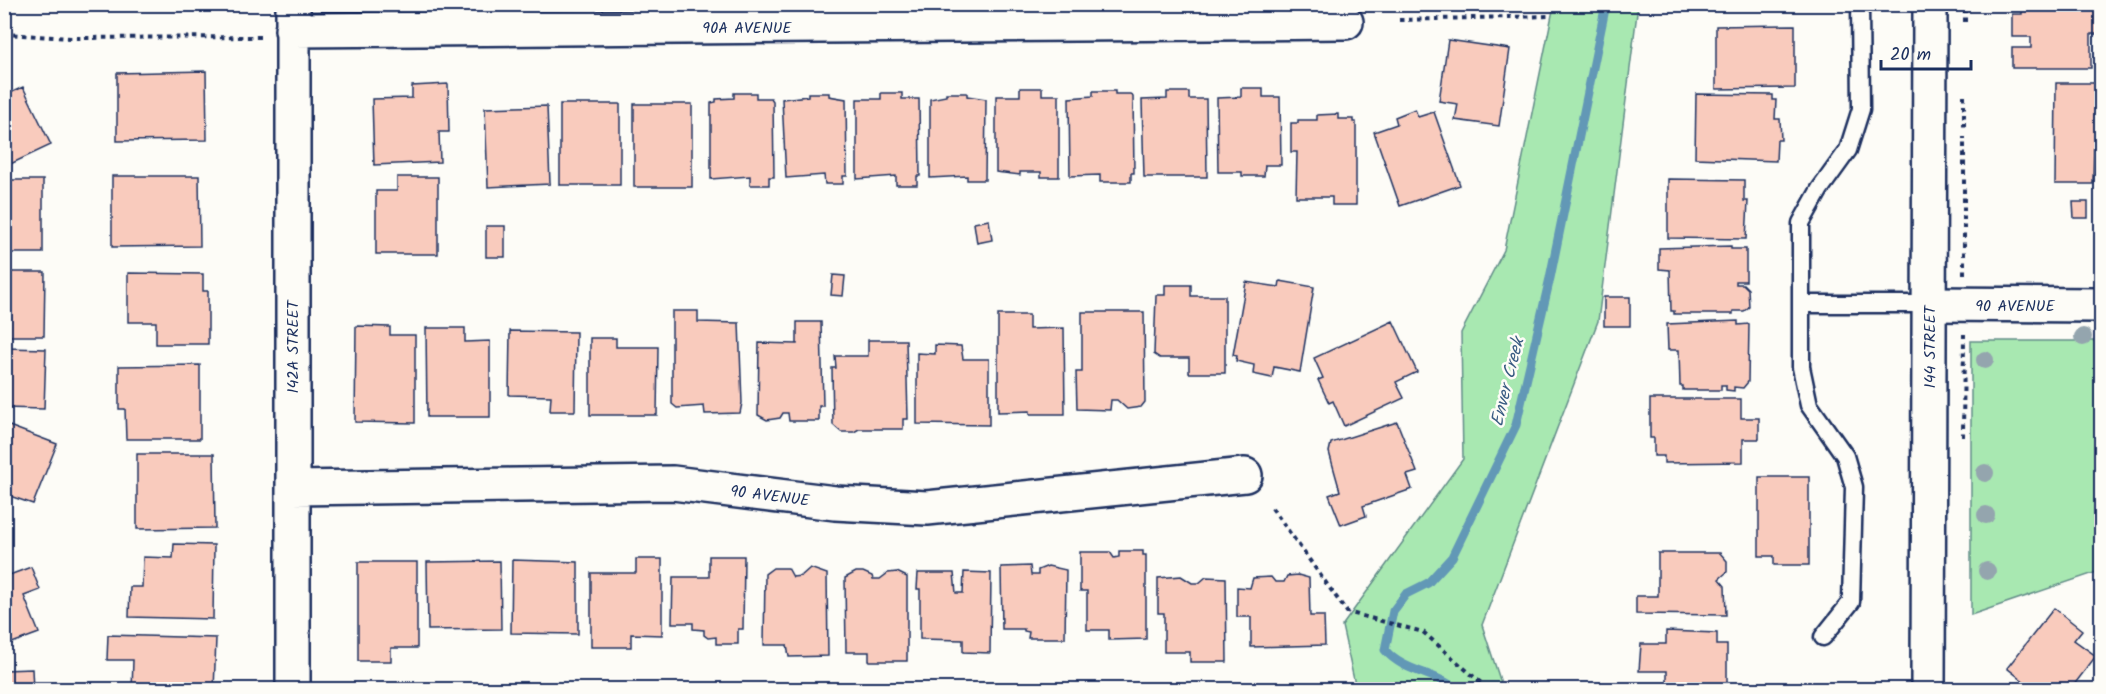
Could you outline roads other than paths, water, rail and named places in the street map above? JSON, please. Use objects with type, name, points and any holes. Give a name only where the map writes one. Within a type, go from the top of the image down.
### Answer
[{"type":"street","name":"144 STREET","points":[[1928,690],[1930,4]]},
{"type":"street","name":"90A AVENUE","points":[[292,17],[1346,22]]},
{"type":"street","name":"142A STREET","points":[[292,17],[293,690]]},
{"type":"street","name":"90 AVENUE","points":[[1929,304],[2102,305]]},
{"type":"street","name":"90 AVENUE","points":[[293,488],[673,483],[835,503],[927,508],[1245,475]]},
{"type":"lane","points":[[1823,637],[1851,602],[1854,487],[1845,456],[1809,405],[1801,367],[1801,223],[1820,189],[1848,150],[1861,109],[1860,4]]},
{"type":"lane","points":[[1801,304],[1929,304]]},
{"type":"waterway","name":"Enver Creek","points":[[1458,690],[1439,679],[1410,668],[1385,650],[1393,611],[1406,594],[1428,583],[1452,557],[1516,425],[1550,278],[1606,4]]}]
